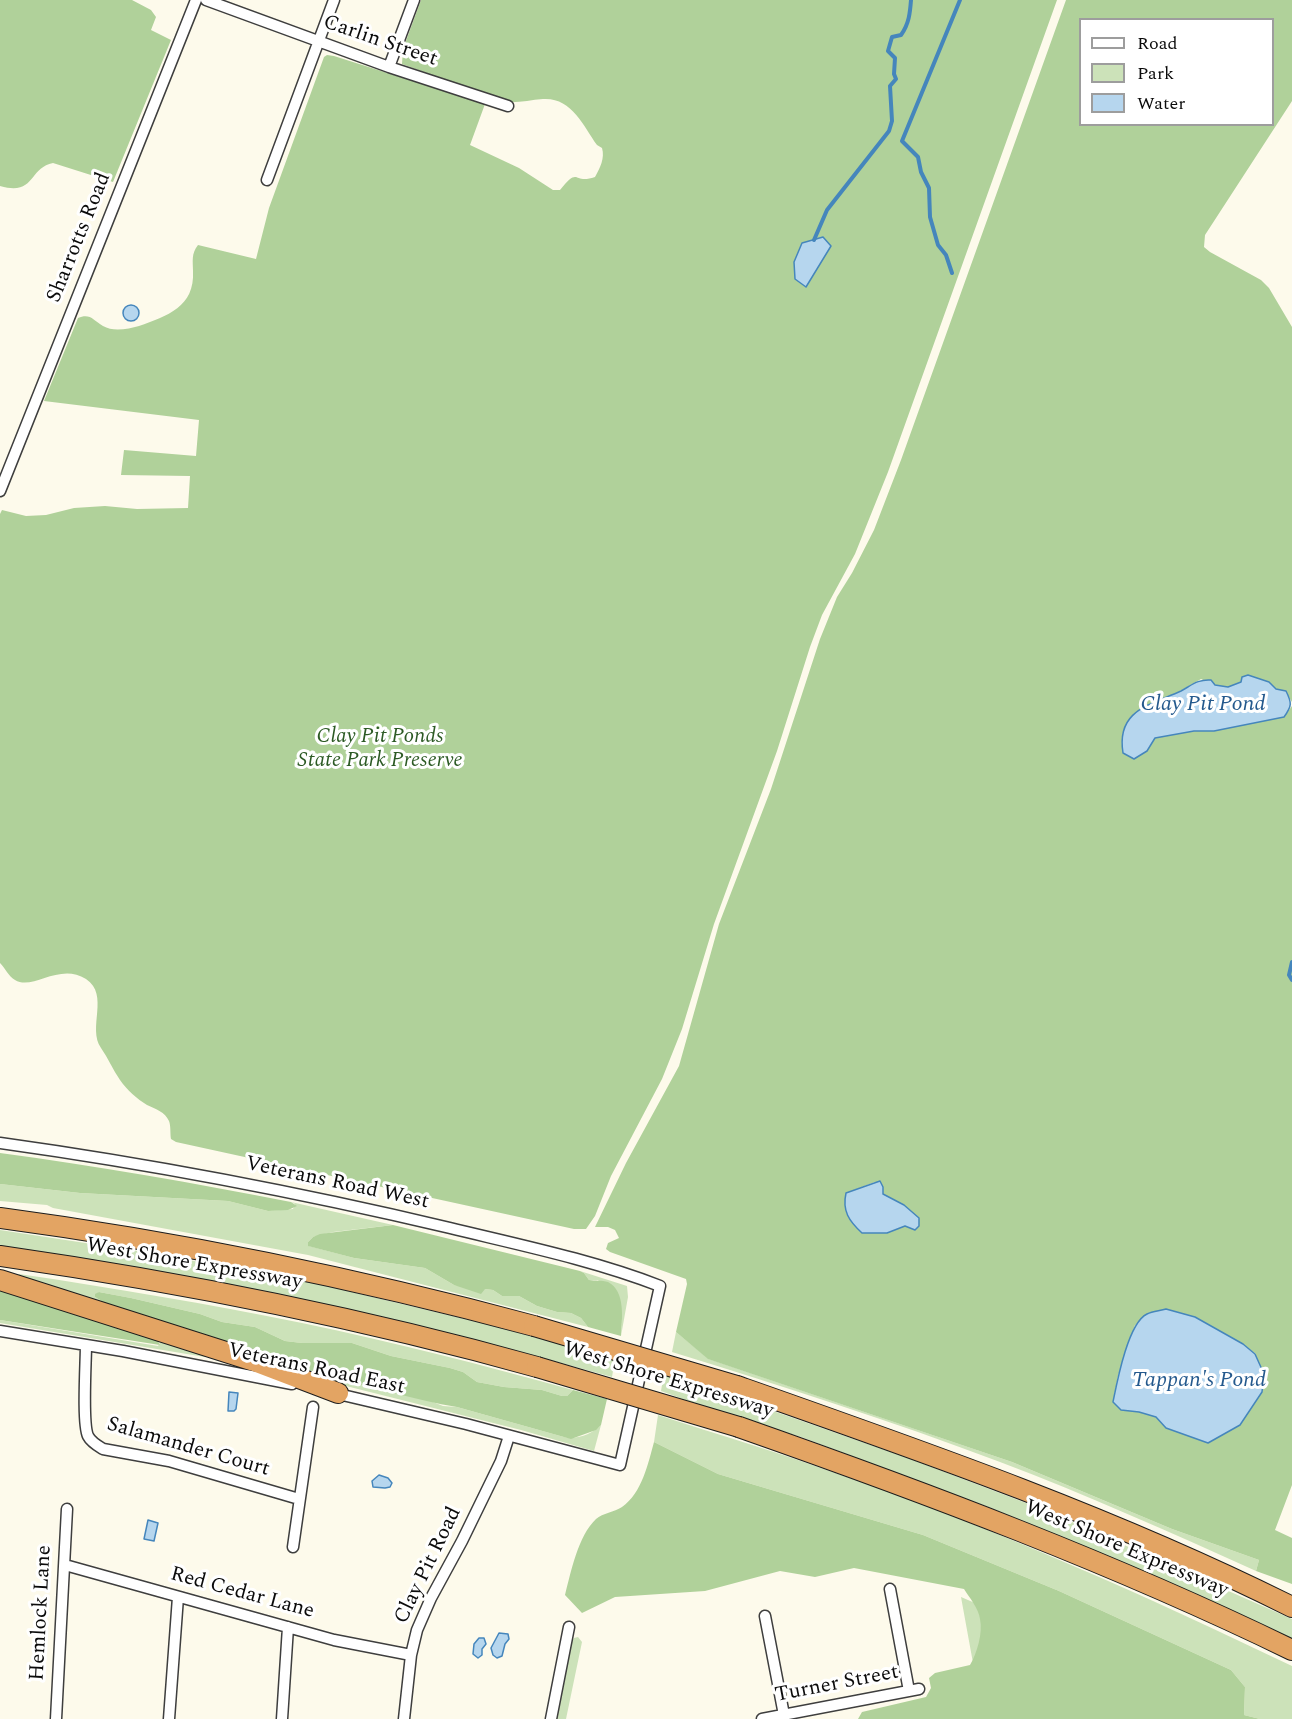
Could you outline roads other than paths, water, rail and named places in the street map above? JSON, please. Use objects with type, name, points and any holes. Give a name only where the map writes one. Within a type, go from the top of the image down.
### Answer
[{"type":"highway","points":[[0,1213],[45,1225]]},
{"type":"highway","name":"West Shore Expressway","points":[[0,1218],[154,1242],[432,1300],[534,1326],[737,1386],[959,1464],[1117,1528],[1292,1607]]},
{"type":"highway","name":"West Shore Expressway","points":[[0,1256],[105,1272],[277,1304],[438,1341],[537,1367],[739,1426],[874,1474],[1063,1547],[1240,1624],[1292,1650]]},
{"type":"highway","points":[[0,1280],[254,1361],[338,1394]]},
{"type":"highway","points":[[1251,1587],[1292,1599]]},
{"type":"street","name":"Sharrotts Road","points":[[0,491],[196,0]]},
{"type":"street","name":"Carlin Street","points":[[206,0],[390,67],[507,106]]},
{"type":"street","points":[[267,180],[334,0]]},
{"type":"street","points":[[390,67],[414,0]]},
{"type":"street","name":"Veterans Road West","points":[[0,1143],[152,1167],[321,1199],[531,1249],[636,1277],[660,1286],[620,1465]]},
{"type":"street","name":"Veterans Road East","points":[[0,1331],[209,1366],[338,1394],[620,1465]]},
{"type":"street","name":"Salamander Court","points":[[86,1345],[86,1419],[88,1436],[95,1444],[103,1449],[169,1461],[214,1473],[299,1499]]},
{"type":"street","points":[[293,1547],[313,1407]]},
{"type":"street","name":"Clay Pit Road","points":[[404,1719],[411,1655],[417,1630],[501,1461],[509,1436]]},
{"type":"street","name":"Hemlock Lane","points":[[56,1719],[67,1509]]},
{"type":"street","name":"Red Cedar Lane","points":[[65,1565],[334,1640],[411,1655]]},
{"type":"street","name":"Turner Street","points":[[762,1719],[784,1715],[809,1715],[914,1690],[890,1589]]},
{"type":"street","points":[[170,1719],[178,1597]]},
{"type":"street","points":[[765,1616],[784,1715]]},
{"type":"street","points":[[282,1719],[288,1627]]},
{"type":"street","points":[[551,1719],[568,1627]]},
{"type":"water","points":[[823,237],[831,246],[806,287],[795,279],[794,262],[802,243]]},
{"type":"water","points":[[131,305],[139,313],[131,321],[123,313]]},
{"type":"water","name":"Clay Pit Pond","points":[[1248,675],[1269,682],[1276,689],[1286,691],[1290,704],[1284,717],[1214,731],[1194,731],[1155,738],[1147,751],[1134,759],[1123,753],[1122,739],[1125,727],[1130,718],[1147,705],[1199,681],[1211,680],[1215,685],[1228,687],[1241,682],[1242,677]]},
{"type":"water","points":[[880,1181],[883,1194],[904,1205],[919,1218],[919,1226],[915,1230],[905,1226],[887,1233],[862,1233],[850,1220],[845,1205],[846,1193]]},
{"type":"water","name":"Tappan's Pond","points":[[1166,1309],[1195,1317],[1243,1344],[1255,1354],[1264,1374],[1262,1392],[1240,1425],[1208,1443],[1166,1428],[1156,1417],[1121,1410],[1113,1402],[1124,1354],[1134,1329],[1147,1314]]},
{"type":"water","points":[[229,1392],[238,1393],[234,1411],[228,1411]]},
{"type":"water","points":[[379,1475],[388,1478],[392,1483],[390,1487],[373,1487],[372,1481]]},
{"type":"water","points":[[148,1520],[158,1523],[154,1541],[144,1539]]},
{"type":"water","points":[[499,1633],[508,1634],[509,1639],[502,1656],[497,1658],[493,1655],[491,1648]]},
{"type":"water","points":[[479,1638],[484,1638],[486,1644],[482,1649],[482,1655],[478,1658],[473,1654],[474,1644]]},
{"type":"waterway","points":[[814,240],[827,210],[889,131],[892,121],[890,86],[896,79],[895,58],[888,51],[892,37],[901,35],[906,27],[911,0]]},
{"type":"waterway","points":[[952,273],[946,255],[938,245],[930,217],[929,188],[921,172],[918,157],[902,141],[960,0]]},
{"type":"waterway","points":[[1292,962],[1289,975],[1292,980]]},
{"type":"park label","name":"Clay Pit Ponds State Park Preserve","points":[[380,750]]}]
